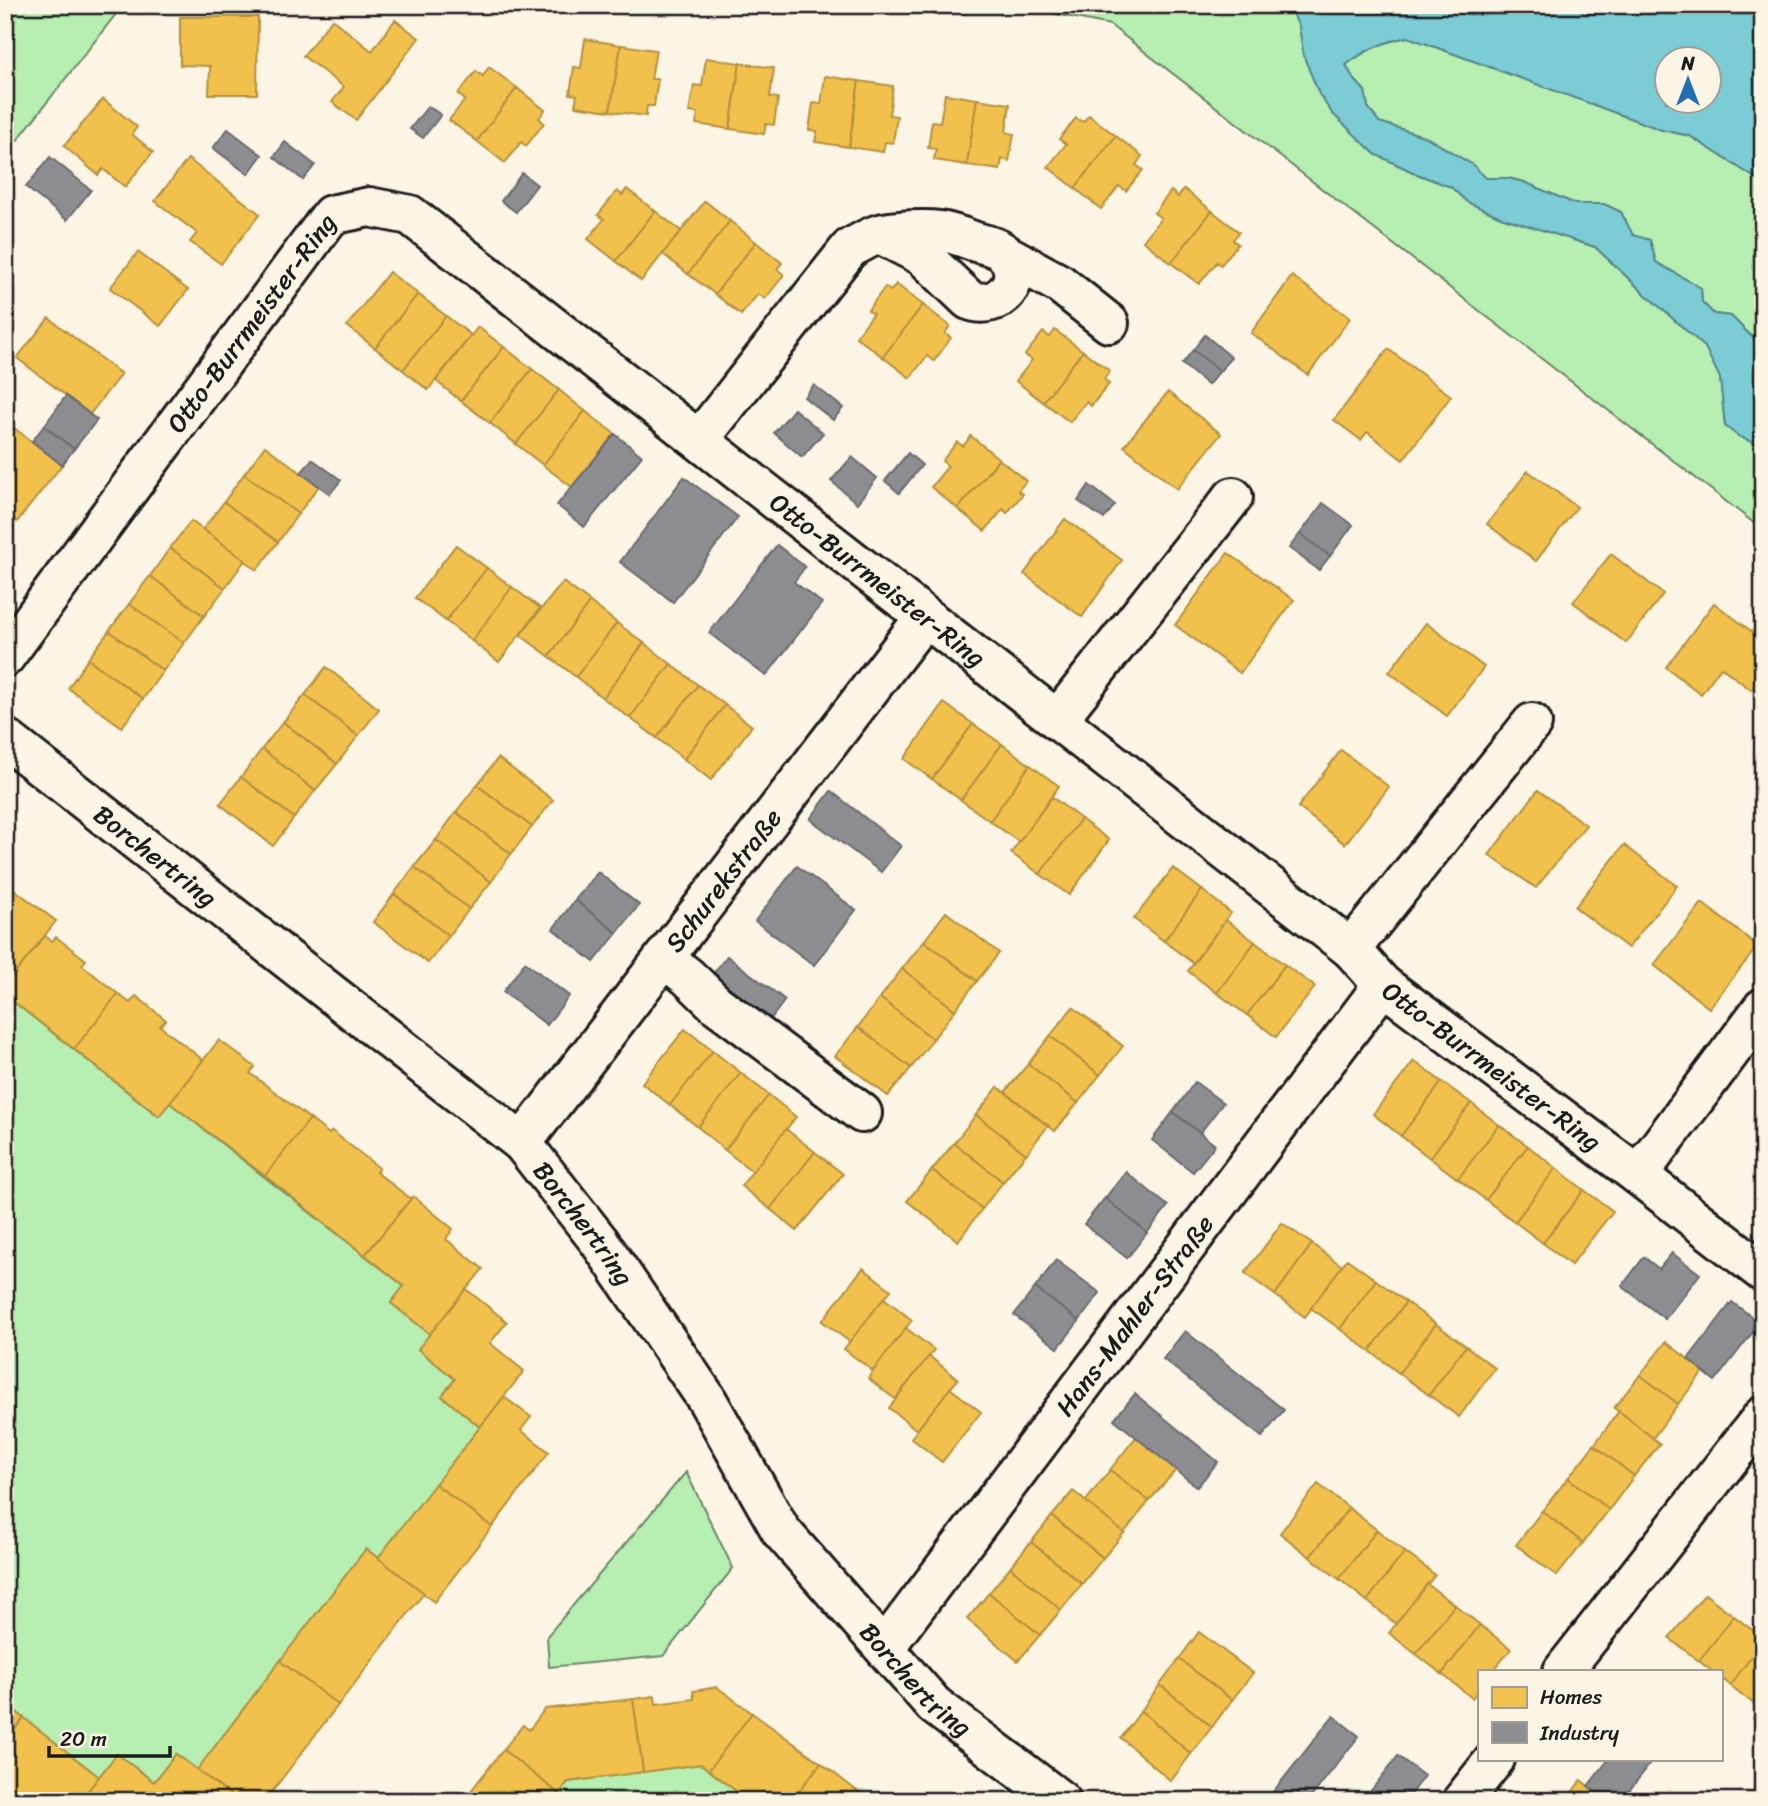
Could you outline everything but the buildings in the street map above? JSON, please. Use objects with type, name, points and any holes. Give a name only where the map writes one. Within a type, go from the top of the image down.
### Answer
[{"type":"street","name":"Otto-Burrmeister-Ring","points":[[5,657],[331,215],[369,207],[410,215],[1351,949],[1383,985],[1763,1272]]},
{"type":"street","points":[[699,440],[850,248],[880,233],[940,231],[999,249],[1060,284],[1109,323]]},
{"type":"street","points":[[880,233],[923,256],[976,303],[990,303],[1009,290],[1013,271],[1005,254]]},
{"type":"street","points":[[1057,720],[1233,497]]},
{"type":"street","name":"Schurekstraße","points":[[522,1143],[925,617]]},
{"type":"street","points":[[1351,949],[1532,723]]},
{"type":"street","name":"Borchertring","points":[[5,738],[522,1143],[599,1241],[706,1398],[781,1531],[934,1705],[1061,1801]]},
{"type":"street","points":[[664,958],[716,1004],[862,1113]]},
{"type":"street","name":"Hans-Mahler-Straße","points":[[885,1647],[1383,985]]},
{"type":"street","points":[[1638,1175],[1763,1008]]},
{"type":"street","points":[[1564,1670],[1763,1416]]},
{"type":"street","points":[[1462,1801],[1494,1760]]},
{"type":"green space","points":[[5,5],[123,5],[5,156]]},
{"type":"green space","points":[[1012,5],[1288,5],[1299,26],[1304,57],[1356,135],[1375,154],[1451,187],[1467,202],[1501,217],[1595,247],[1705,347],[1720,377],[1725,426],[1738,436],[1763,447],[1763,530],[1110,25]]},
{"type":"green space","points":[[1408,37],[1662,130],[1690,136],[1763,183],[1763,348],[1731,316],[1714,314],[1702,302],[1701,288],[1656,262],[1650,240],[1633,236],[1621,212],[1604,204],[1575,204],[1508,178],[1485,178],[1473,165],[1426,137],[1379,122],[1368,107],[1365,91],[1346,65],[1376,47]]},
{"type":"green space","points":[[5,995],[158,1116],[170,1103],[404,1286],[391,1303],[430,1334],[418,1349],[455,1379],[442,1396],[480,1427],[378,1558],[366,1549],[197,1770],[176,1754],[154,1782],[117,1754],[99,1777],[5,1703]]},
{"type":"green space","points":[[686,1472],[733,1568],[663,1656],[549,1667],[547,1636]]},
{"type":"green space","points":[[701,1764],[749,1801],[553,1801],[568,1782]]},
{"type":"water","points":[[1288,5],[1763,5],[1763,183],[1690,136],[1662,130],[1408,37],[1376,47],[1346,65],[1365,91],[1368,107],[1379,122],[1426,137],[1473,165],[1486,178],[1508,178],[1524,182],[1575,204],[1604,204],[1621,212],[1633,235],[1650,240],[1656,262],[1701,288],[1702,302],[1714,314],[1731,316],[1763,348],[1763,447],[1738,436],[1725,426],[1720,378],[1705,347],[1595,247],[1501,217],[1467,202],[1451,187],[1375,154],[1332,113],[1319,94],[1304,57],[1299,26]]}]
